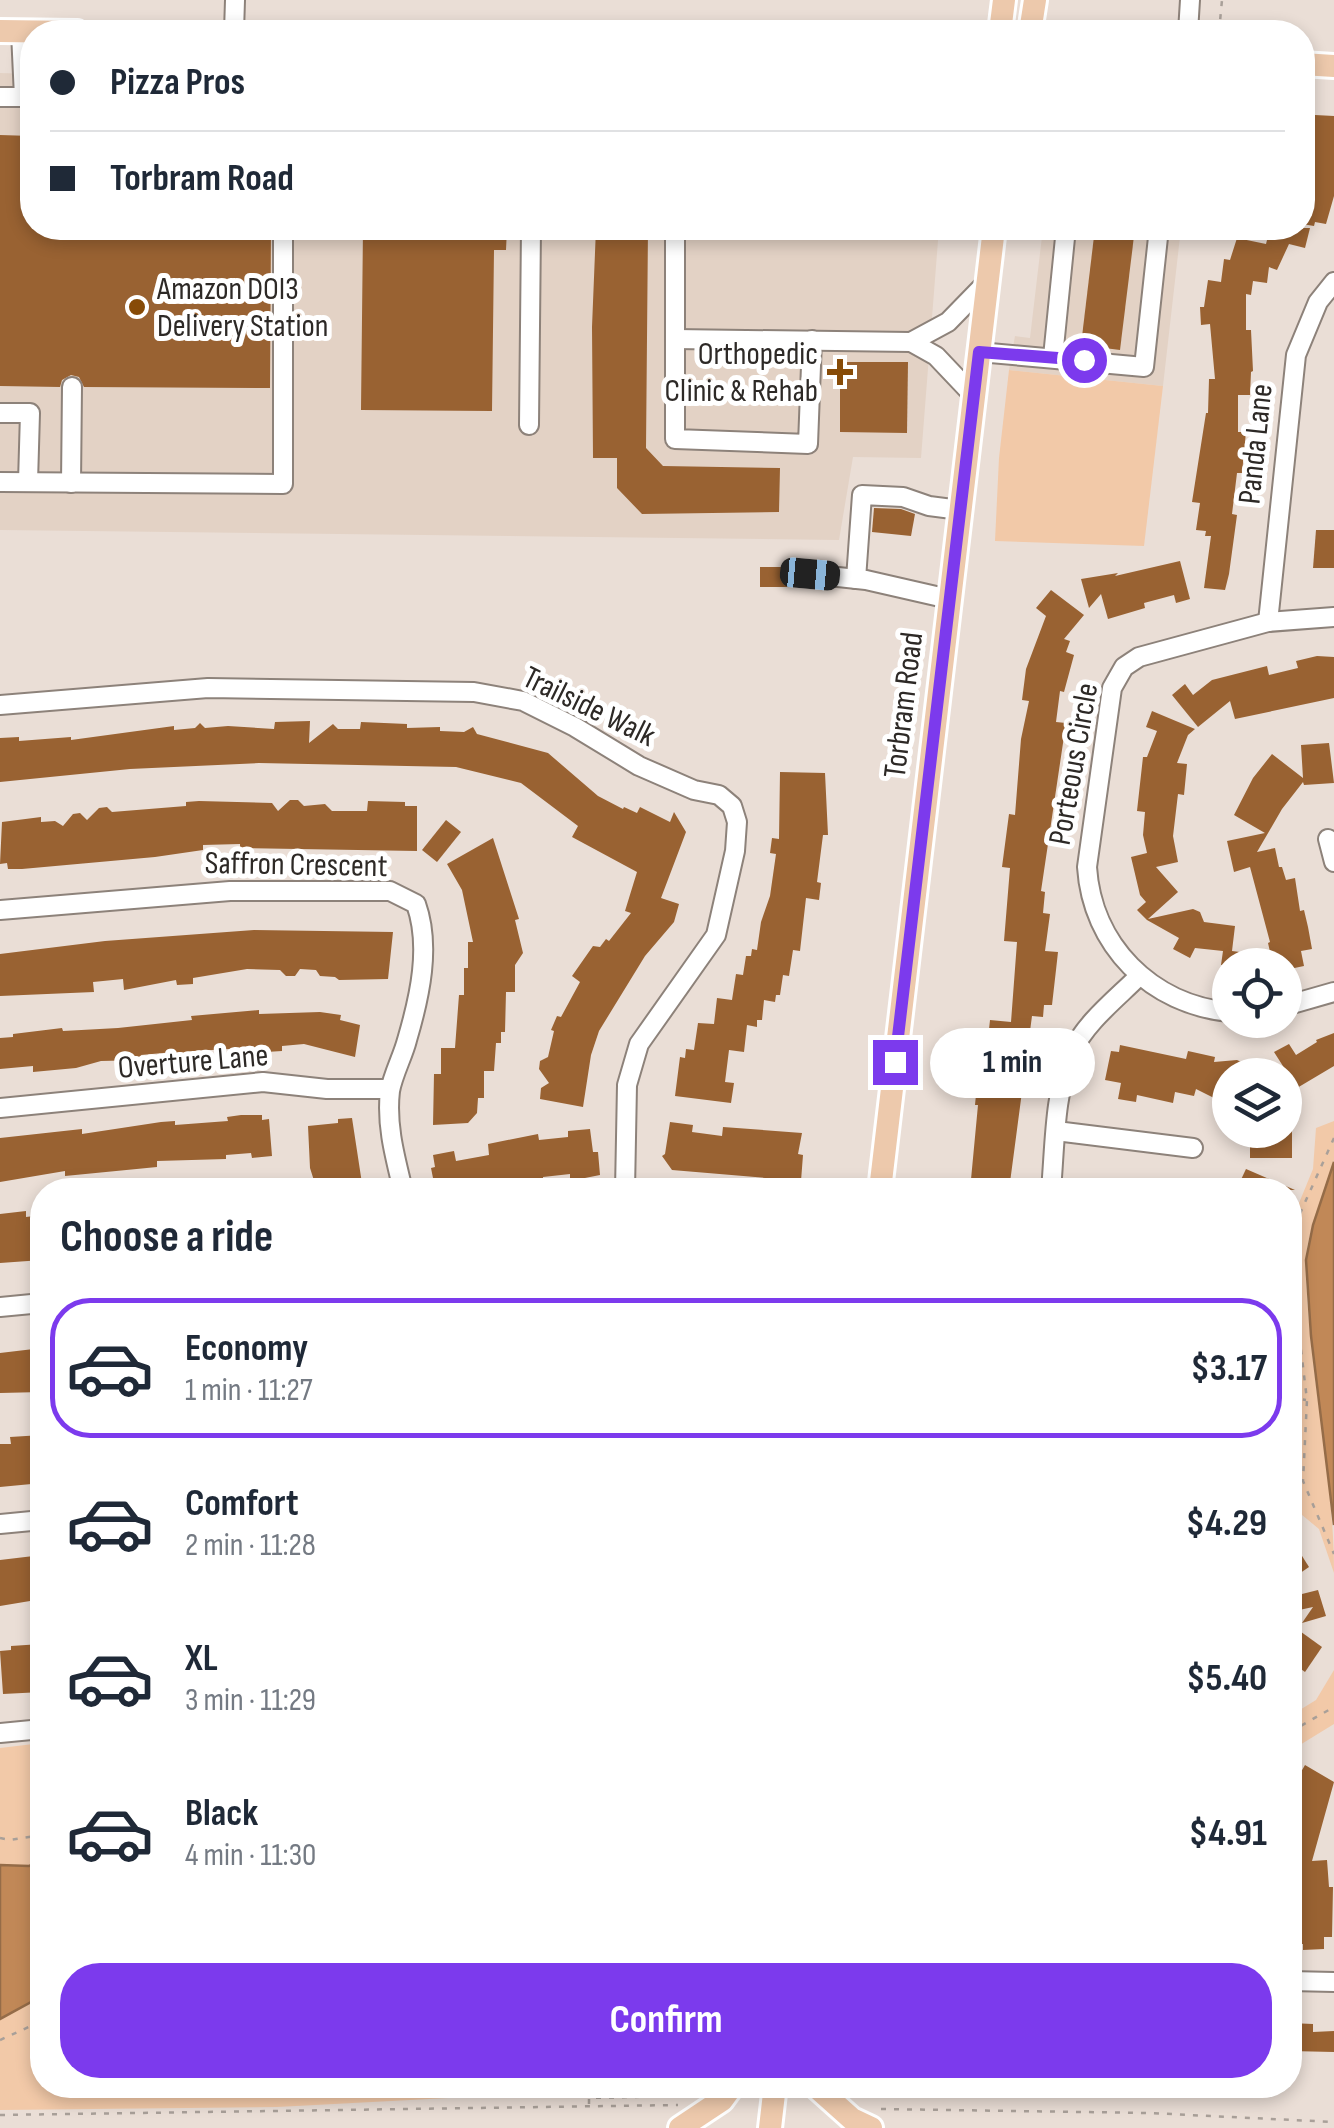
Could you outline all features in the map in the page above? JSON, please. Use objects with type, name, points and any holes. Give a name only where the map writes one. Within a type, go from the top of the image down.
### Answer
[{"type":"main road","name":"Torbram Road","points":[[881,1178],[993,240]]},
{"type":"main road","points":[[680,2128],[723,2098]]},
{"type":"main road","points":[[770,2128],[773,2098]]},
{"type":"main road","points":[[829,2098],[852,2119],[874,2118]]},
{"type":"street","points":[[11,32],[20,66]]},
{"type":"street","points":[[0,482],[283,484],[283,240]]},
{"type":"street","points":[[529,425],[531,240]]},
{"type":"street","points":[[676,240],[674,439],[808,444],[812,340]]},
{"type":"street","points":[[1053,357],[1065,240]]},
{"type":"street","points":[[979,352],[1144,367],[1158,240]]},
{"type":"street","points":[[675,340],[911,342],[945,325],[988,282]]},
{"type":"street","name":"Panda Lane","points":[[1268,622],[1296,356],[1318,302],[1334,282]]},
{"type":"street","points":[[911,342],[936,356],[974,394]]},
{"type":"street","points":[[71,483],[72,387]]},
{"type":"street","points":[[0,412],[30,412],[28,482]]},
{"type":"street","points":[[856,578],[862,494],[903,497],[960,510]]},
{"type":"street","points":[[810,574],[856,578],[949,599]]},
{"type":"street","name":"Porteous Circle","points":[[1212,1010],[1138,977],[1100,927],[1089,896],[1087,866],[1112,688],[1124,667],[1139,656],[1268,622],[1334,617]]},
{"type":"street","name":"Trailside Walk","points":[[0,705],[208,688],[474,692],[522,701],[576,727],[639,766],[694,790],[719,795],[732,806],[737,822],[736,851],[716,935],[639,1044],[627,1085],[625,1178]]},
{"type":"street","points":[[1328,839],[1334,862]]},
{"type":"street","name":"Saffron Crescent","points":[[0,910],[230,890],[390,891],[416,904],[425,929],[422,971],[408,1038],[390,1089],[390,1136],[399,1178]]},
{"type":"street","points":[[1052,1178],[1063,1083],[1073,1051],[1096,1019],[1138,977]]},
{"type":"street","points":[[1302,1001],[1334,992]]},
{"type":"street","name":"Overture Lane","points":[[0,1108],[263,1082],[390,1089]]},
{"type":"street","points":[[1056,1130],[1192,1148]]},
{"type":"street","points":[[0,1306],[30,1304]]},
{"type":"street","points":[[0,1524],[30,1521]]},
{"type":"street","points":[[0,1733],[30,1730]]},
{"type":"street","points":[[1302,1981],[1334,1982]]},
{"type":"path","points":[[1302,1209],[1334,1138]]},
{"type":"path","points":[[1302,1353],[1308,1400],[1303,1480],[1334,1554]]},
{"type":"path","points":[[1302,1399],[1308,1400]]},
{"type":"path","points":[[1302,1725],[1334,1707]]},
{"type":"path","points":[[0,1838],[30,1837]]},
{"type":"path","points":[[0,2040],[30,2026]]},
{"type":"path","points":[[589,2098],[590,2106]]},
{"type":"path","points":[[0,2115],[690,2105]]},
{"type":"path","points":[[874,2118],[1149,2112],[1334,2122]]},
{"type":"shaded area","points":[[0,73],[20,74],[20,240],[938,240],[921,458],[853,457],[839,540],[0,530]]},
{"type":"shaded area","points":[[1042,240],[1180,240],[1163,386],[1009,370],[1015,336],[1030,338]]},
{"type":"shaded area","points":[[1009,370],[1163,386],[1144,546],[995,541]]},
{"type":"shaded area","points":[[1334,1121],[1334,1160],[1309,1237],[1306,1264],[1307,1303],[1330,1495],[1334,1573],[1319,1529],[1302,1515],[1302,1196],[1313,1169],[1316,1128]]},
{"type":"shaded area","points":[[1334,1162],[1334,1525],[1311,1336],[1306,1260]]},
{"type":"shaded area","points":[[1334,1670],[1334,1724],[1302,1744],[1302,1709],[1316,1700]]},
{"type":"shaded area","points":[[30,1744],[30,2098],[448,2098],[277,2107],[0,2110],[0,1748]]},
{"type":"shaded area","points":[[0,1865],[29,1866],[30,2003],[0,2019]]},
{"type":"building","points":[[1315,115],[1334,116],[1334,196],[1326,224],[1315,222]]},
{"type":"building","name":"Amazon DOI3 Delivery Station","points":[[0,135],[20,136],[20,240],[271,240],[270,388],[84,387],[79,377],[71,375],[62,380],[60,387],[0,386]]},
{"type":"building","points":[[363,240],[506,240],[506,250],[494,250],[492,411],[361,410]]},
{"type":"building","points":[[596,240],[648,240],[646,448],[663,466],[780,468],[779,512],[642,514],[617,488],[617,458],[593,458]]},
{"type":"building","points":[[1094,240],[1134,240],[1120,350],[1081,345]]},
{"type":"building","points":[[1236,240],[1266,244],[1267,240],[1307,240],[1305,248],[1289,244],[1277,270],[1269,267],[1267,283],[1253,281],[1251,295],[1246,294],[1246,330],[1251,330],[1253,371],[1250,395],[1238,395],[1238,432],[1246,432],[1232,514],[1237,515],[1229,574],[1225,590],[1204,588],[1211,536],[1196,530],[1200,503],[1192,502],[1208,413],[1209,379],[1215,379],[1210,324],[1201,325],[1200,307],[1204,307],[1208,280],[1221,282],[1224,259],[1230,260]]},
{"type":"building","points":[[840,362],[908,362],[907,433],[840,432]]},
{"type":"building","points":[[874,508],[915,514],[911,536],[872,532]]},
{"type":"building","points":[[1316,530],[1334,530],[1334,568],[1313,568]]},
{"type":"building","points":[[1180,561],[1190,599],[1176,603],[1174,595],[1108,619],[1101,594],[1089,608],[1081,579],[1118,573],[1115,576]]},
{"type":"building","points":[[760,567],[789,567],[788,587],[760,587]]},
{"type":"building","points":[[1051,590],[1084,615],[1064,639],[1070,641],[1066,652],[1074,655],[1064,692],[1060,691],[1056,722],[1066,723],[1041,891],[1045,892],[1043,913],[1050,914],[1045,951],[1058,952],[1052,1005],[1044,1005],[1043,1017],[1032,1016],[1011,1178],[971,1178],[977,1084],[983,1085],[990,1020],[1011,1022],[1017,942],[1004,941],[1010,868],[1002,867],[1009,814],[1015,815],[1021,739],[1029,701],[1022,700],[1026,669],[1046,616],[1036,608]]},
{"type":"building","points":[[1334,657],[1334,698],[1235,719],[1230,701],[1198,727],[1172,695],[1185,684],[1193,695],[1212,680],[1267,666],[1269,675],[1298,668],[1296,661]]},
{"type":"building","points":[[1152,711],[1195,729],[1188,735],[1177,763],[1187,764],[1184,795],[1178,794],[1173,836],[1178,862],[1156,867],[1178,892],[1148,919],[1193,909],[1200,912],[1204,922],[1235,926],[1232,948],[1195,948],[1190,958],[1173,949],[1179,938],[1147,920],[1137,910],[1146,902],[1140,895],[1131,857],[1147,853],[1143,835],[1145,812],[1137,811],[1143,757],[1147,757],[1157,731],[1146,727]]},
{"type":"building","points":[[310,721],[309,743],[333,724],[338,729],[360,729],[361,722],[464,732],[473,727],[477,734],[548,753],[598,796],[623,809],[637,813],[640,807],[670,822],[674,812],[686,832],[661,898],[679,904],[674,922],[645,956],[599,1031],[583,1107],[540,1099],[541,1088],[549,1083],[539,1069],[540,1061],[548,1057],[554,1031],[551,1030],[580,982],[572,976],[593,946],[600,947],[606,939],[609,941],[631,913],[625,911],[637,872],[572,837],[578,826],[521,783],[456,767],[259,763],[130,769],[0,782],[0,738],[71,740],[174,726],[174,730],[195,728],[200,723],[205,728],[274,729],[275,722]]},
{"type":"building","points":[[1329,743],[1334,783],[1303,782],[1257,852],[1275,848],[1286,880],[1295,878],[1312,949],[1302,951],[1269,948],[1250,867],[1234,872],[1227,841],[1265,833],[1234,815],[1253,778],[1272,754],[1303,778],[1301,745]]},
{"type":"building","points":[[780,772],[825,773],[828,835],[823,835],[817,882],[821,883],[819,900],[806,898],[800,951],[793,950],[789,976],[783,975],[780,995],[776,995],[775,1002],[764,1000],[762,1020],[757,1020],[757,1027],[747,1025],[744,1052],[729,1050],[725,1082],[734,1083],[731,1103],[675,1096],[680,1057],[685,1058],[686,1049],[694,1050],[698,1023],[714,1024],[717,998],[732,1000],[736,974],[743,975],[746,956],[751,956],[752,949],[757,950],[776,854],[770,853],[772,838],[779,839]]},
{"type":"building","points":[[290,800],[298,800],[304,806],[325,804],[332,811],[367,811],[368,801],[417,806],[417,851],[203,845],[203,850],[155,857],[22,869],[8,869],[7,863],[0,864],[2,822],[41,817],[41,822],[55,821],[63,826],[73,814],[80,813],[87,820],[99,808],[107,807],[112,812],[186,806],[186,802],[199,801],[272,803],[278,811]]},
{"type":"building","points":[[446,820],[461,832],[437,862],[422,850]]},
{"type":"building","points":[[493,838],[519,919],[515,920],[523,953],[515,965],[515,992],[506,992],[505,1032],[501,1032],[501,1043],[496,1043],[494,1071],[484,1071],[484,1098],[478,1098],[477,1113],[468,1123],[433,1125],[434,1074],[441,1074],[441,1048],[455,1048],[459,995],[464,995],[464,968],[468,968],[468,942],[473,942],[462,890],[447,864]]},
{"type":"building","points":[[254,930],[393,932],[388,979],[339,980],[320,976],[316,970],[300,969],[295,976],[286,976],[280,970],[247,969],[193,978],[193,984],[177,985],[176,980],[124,990],[123,979],[93,982],[94,992],[0,996],[0,954],[105,941]]},
{"type":"building","points":[[259,1010],[259,1014],[341,1015],[340,1020],[360,1025],[355,1057],[304,1044],[282,1046],[282,1051],[252,1053],[251,1048],[194,1051],[188,1053],[189,1058],[176,1060],[174,1052],[141,1055],[142,1060],[101,1061],[33,1072],[33,1066],[0,1069],[0,1038],[13,1034],[62,1028],[118,1028]]},
{"type":"building","points":[[1334,1033],[1334,1066],[1302,1085],[1302,1058],[1278,1058],[1274,1052],[1289,1044],[1296,1055]]},
{"type":"building","points":[[1120,1045],[1186,1059],[1188,1051],[1215,1057],[1212,1097],[1196,1089],[1194,1096],[1175,1092],[1173,1103],[1137,1095],[1136,1102],[1118,1099],[1121,1083],[1105,1080],[1111,1051],[1119,1052]]},
{"type":"building","points":[[227,1117],[269,1119],[272,1156],[252,1158],[251,1153],[226,1155],[226,1159],[157,1161],[157,1167],[65,1176],[65,1171],[0,1182],[0,1138],[82,1129],[82,1134],[161,1122],[175,1121],[175,1125],[228,1121]]},
{"type":"building","points":[[352,1118],[361,1178],[313,1178],[308,1126],[338,1123],[338,1119]]},
{"type":"building","points":[[670,1122],[693,1125],[692,1132],[722,1136],[723,1127],[802,1133],[798,1154],[803,1155],[801,1178],[672,1170],[662,1156]]},
{"type":"building","points":[[590,1129],[600,1175],[433,1178],[433,1155],[454,1151],[456,1161],[489,1155],[488,1144],[538,1134],[539,1140],[568,1137],[568,1131]]},
{"type":"building","points":[[1250,1148],[1292,1148],[1292,1158],[1250,1158]]},
{"type":"building","points":[[1246,1169],[1267,1178],[1242,1178]]},
{"type":"building","points":[[26,1211],[26,1217],[30,1216],[30,1261],[0,1263],[0,1214]]},
{"type":"building","points":[[30,1349],[30,1392],[0,1393],[0,1353]]},
{"type":"building","points":[[30,1436],[30,1484],[0,1487],[0,1444],[11,1444],[10,1437]]},
{"type":"building","points":[[30,1556],[30,1601],[0,1606],[0,1560]]},
{"type":"building","points":[[1318,1590],[1326,1616],[1302,1623],[1313,1607],[1302,1609],[1302,1594]]},
{"type":"building","points":[[1302,1633],[1322,1647],[1305,1672],[1302,1670]]},
{"type":"building","points":[[30,1645],[30,1693],[3,1694],[0,1651],[11,1650],[11,1646]]},
{"type":"building","points":[[1305,1765],[1334,1782],[1312,1861],[1327,1860],[1329,1887],[1333,1887],[1332,1937],[1324,1937],[1324,1949],[1303,1950],[1302,1944]]},
{"type":"building","points":[[1302,2024],[1313,2024],[1313,2032],[1334,2031],[1334,2052],[1302,2051]]},
{"type":"place","name":"Amazon DOI3 Delivery Station","points":[[137,307]]},
{"type":"place","name":"Orthopedic Clinic & Rehab","points":[[840,372]]},
{"type":"route","points":[[895,1062],[979,352],[1084,360]]}]
